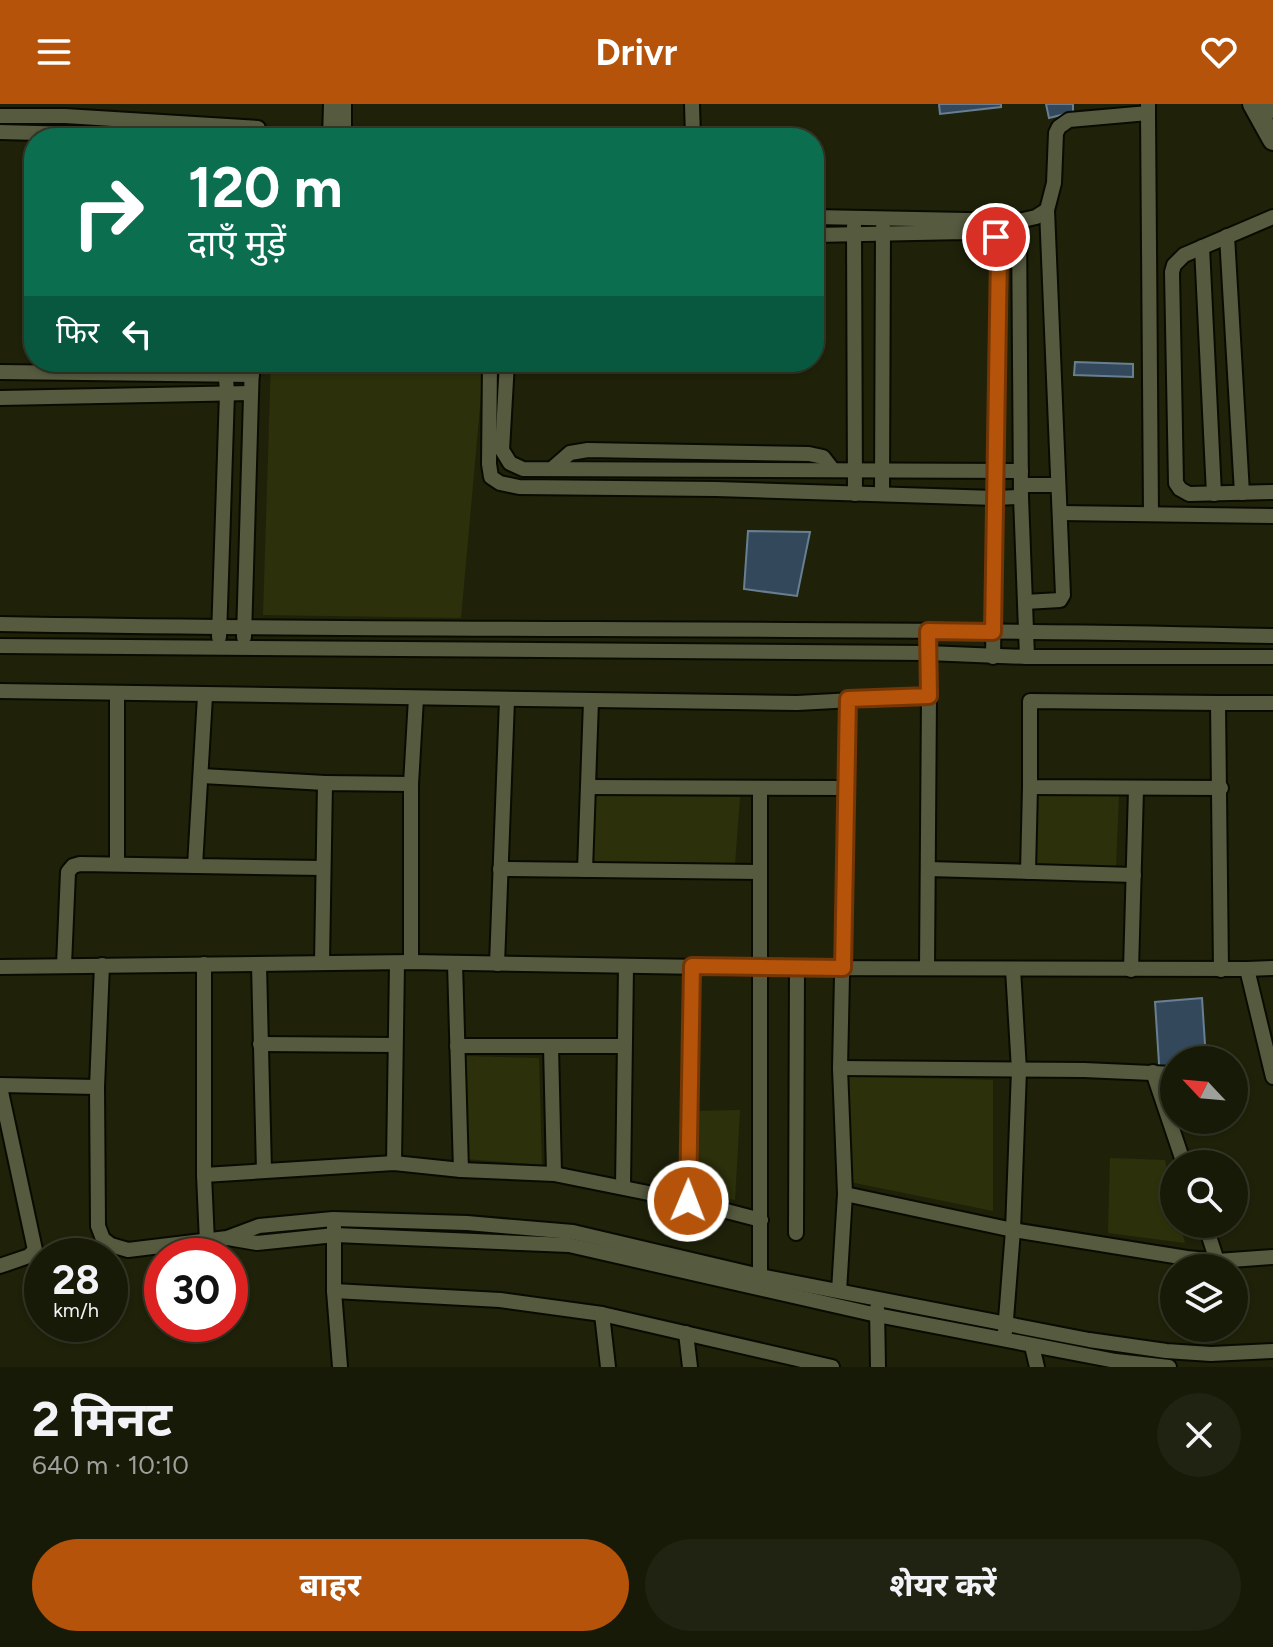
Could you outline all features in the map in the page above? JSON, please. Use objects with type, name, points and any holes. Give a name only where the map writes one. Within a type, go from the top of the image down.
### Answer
[{"type":"street","points":[[330,128],[331,104]]},
{"type":"street","points":[[344,104],[344,128]]},
{"type":"street","points":[[692,104],[693,128]]},
{"type":"street","points":[[1253,104],[1273,140]]},
{"type":"street","points":[[1025,602],[1054,602],[1063,595],[1047,210],[1054,183],[1056,133],[1069,120],[1148,108],[1151,514]]},
{"type":"street","points":[[0,116],[65,116],[201,128]]},
{"type":"street","points":[[0,132],[24,133]]},
{"type":"street","points":[[824,217],[1019,221],[1036,217],[1047,210]]},
{"type":"street","points":[[1273,217],[1184,255],[1174,265],[1172,272],[1174,475],[1180,489],[1189,494],[1273,492]]},
{"type":"street","points":[[854,218],[855,494]]},
{"type":"street","points":[[882,494],[883,219]]},
{"type":"street","points":[[824,235],[966,232],[996,237],[1019,221]]},
{"type":"street","points":[[1019,221],[1021,484],[1027,657]]},
{"type":"street","points":[[1227,236],[1242,493]]},
{"type":"street","points":[[993,657],[999,253],[996,237]]},
{"type":"street","points":[[1202,247],[1214,494]]},
{"type":"street","points":[[0,372],[129,372]]},
{"type":"street","points":[[219,649],[225,372]]},
{"type":"street","points":[[244,649],[252,372]]},
{"type":"street","points":[[490,372],[491,477]]},
{"type":"street","points":[[506,372],[502,450],[510,463],[523,469],[996,472],[1021,484],[1058,485]]},
{"type":"street","points":[[105,373],[108,395]]},
{"type":"street","points":[[0,398],[251,393]]},
{"type":"street","points":[[491,477],[510,463]]},
{"type":"street","points":[[491,477],[500,483],[519,487],[995,498],[1021,484]]},
{"type":"street","points":[[1060,513],[1273,516]]},
{"type":"street","points":[[221,557],[247,553]]},
{"type":"street","points":[[0,624],[219,629],[1026,630],[1273,636]]},
{"type":"street","points":[[927,968],[928,631]]},
{"type":"street","points":[[0,646],[927,653],[993,657],[1273,657]]},
{"type":"street","points":[[0,691],[797,703],[929,696]]},
{"type":"street","points":[[117,694],[117,864]]},
{"type":"street","points":[[195,866],[205,696]]},
{"type":"street","points":[[394,1163],[394,1045],[404,963],[416,698]]},
{"type":"street","points":[[839,1291],[845,1194],[840,1068],[848,699]]},
{"type":"street","points":[[497,964],[507,700]]},
{"type":"street","points":[[585,870],[591,701]]},
{"type":"street","points":[[1028,872],[1030,701],[1273,703]]},
{"type":"street","points":[[1218,703],[1221,970]]},
{"type":"street","points":[[202,776],[411,784]]},
{"type":"street","points":[[322,963],[325,783]]},
{"type":"street","points":[[588,787],[845,788]]},
{"type":"street","points":[[1030,787],[1221,788]]},
{"type":"street","points":[[760,788],[760,1276]]},
{"type":"street","points":[[1131,970],[1136,789]]},
{"type":"street","points":[[64,965],[68,872],[73,866],[323,868]]},
{"type":"street","points":[[500,869],[759,872]]},
{"type":"street","points":[[928,869],[1134,875]]},
{"type":"street","points":[[0,967],[404,963],[762,968],[1273,968]]},
{"type":"street","points":[[204,964],[207,1238]]},
{"type":"street","points":[[455,964],[461,1170]]},
{"type":"street","points":[[102,965],[97,1087],[98,1226],[103,1239],[111,1245],[128,1250],[144,1248]]},
{"type":"street","points":[[259,965],[264,1171]]},
{"type":"street","points":[[688,1201],[692,966]]},
{"type":"street","points":[[623,1187],[626,967]]},
{"type":"street","points":[[796,1233],[797,968]]},
{"type":"street","points":[[1004,1340],[1013,1230],[1019,1070],[1013,969]]},
{"type":"street","points":[[1247,969],[1273,1077]]},
{"type":"street","points":[[260,1044],[394,1045]]},
{"type":"street","points":[[457,1046],[623,1046]]},
{"type":"street","points":[[551,1046],[554,1174]]},
{"type":"street","points":[[840,1068],[1160,1073]]},
{"type":"street","points":[[1153,1072],[1179,1150]]},
{"type":"street","points":[[0,1266],[29,1256],[35,1250],[0,1086],[97,1087]]},
{"type":"street","points":[[204,1175],[394,1163],[554,1174],[688,1201],[761,1220]]},
{"type":"street","points":[[845,1194],[1013,1230],[1171,1254]]},
{"type":"street","points":[[333,1219],[334,1291],[340,1367]]},
{"type":"street","points":[[227,1238],[259,1226],[333,1219],[467,1223],[573,1232],[760,1276],[839,1291],[877,1307],[1007,1324],[1166,1351],[1211,1354],[1273,1351]]},
{"type":"street","points":[[248,1242],[335,1235],[569,1245],[877,1307],[1032,1346],[1169,1367]]},
{"type":"street","points":[[1248,1259],[1273,1257]]},
{"type":"street","points":[[334,1291],[500,1300],[602,1314],[832,1367]]},
{"type":"street","points":[[877,1307],[878,1367]]},
{"type":"street","points":[[602,1314],[608,1367]]},
{"type":"street","points":[[686,1333],[690,1367]]},
{"type":"street","points":[[1032,1346],[1037,1367]]},
{"type":"green space","points":[[271,372],[483,372],[461,618],[263,615]]},
{"type":"green space","points":[[1031,792],[1119,794],[1116,867],[1029,865]]},
{"type":"green space","points":[[591,795],[740,797],[735,864],[587,861]]},
{"type":"green space","points":[[465,1056],[539,1058],[542,1165],[465,1159]]},
{"type":"green space","points":[[844,1076],[993,1080],[993,1211],[845,1181]]},
{"type":"green space","points":[[740,1110],[735,1200],[689,1191],[693,1111]]},
{"type":"green space","points":[[1110,1158],[1160,1160],[1160,1238],[1184,1238],[1185,1243],[1108,1233]]},
{"type":"building","points":[[939,104],[1001,104],[1001,107],[940,114]]},
{"type":"building","points":[[1046,104],[1073,104],[1073,112],[1049,118]]},
{"type":"building","points":[[1075,362],[1133,364],[1133,377],[1074,375]]},
{"type":"building","points":[[748,531],[810,532],[797,596],[744,589]]},
{"type":"building","points":[[1202,998],[1205,1046],[1160,1046],[1160,1079],[1155,1002]]},
{"type":"route","points":[[688,1201],[692,966],[843,968],[848,699],[929,696],[928,631],[993,632],[999,253],[996,237]]}]
